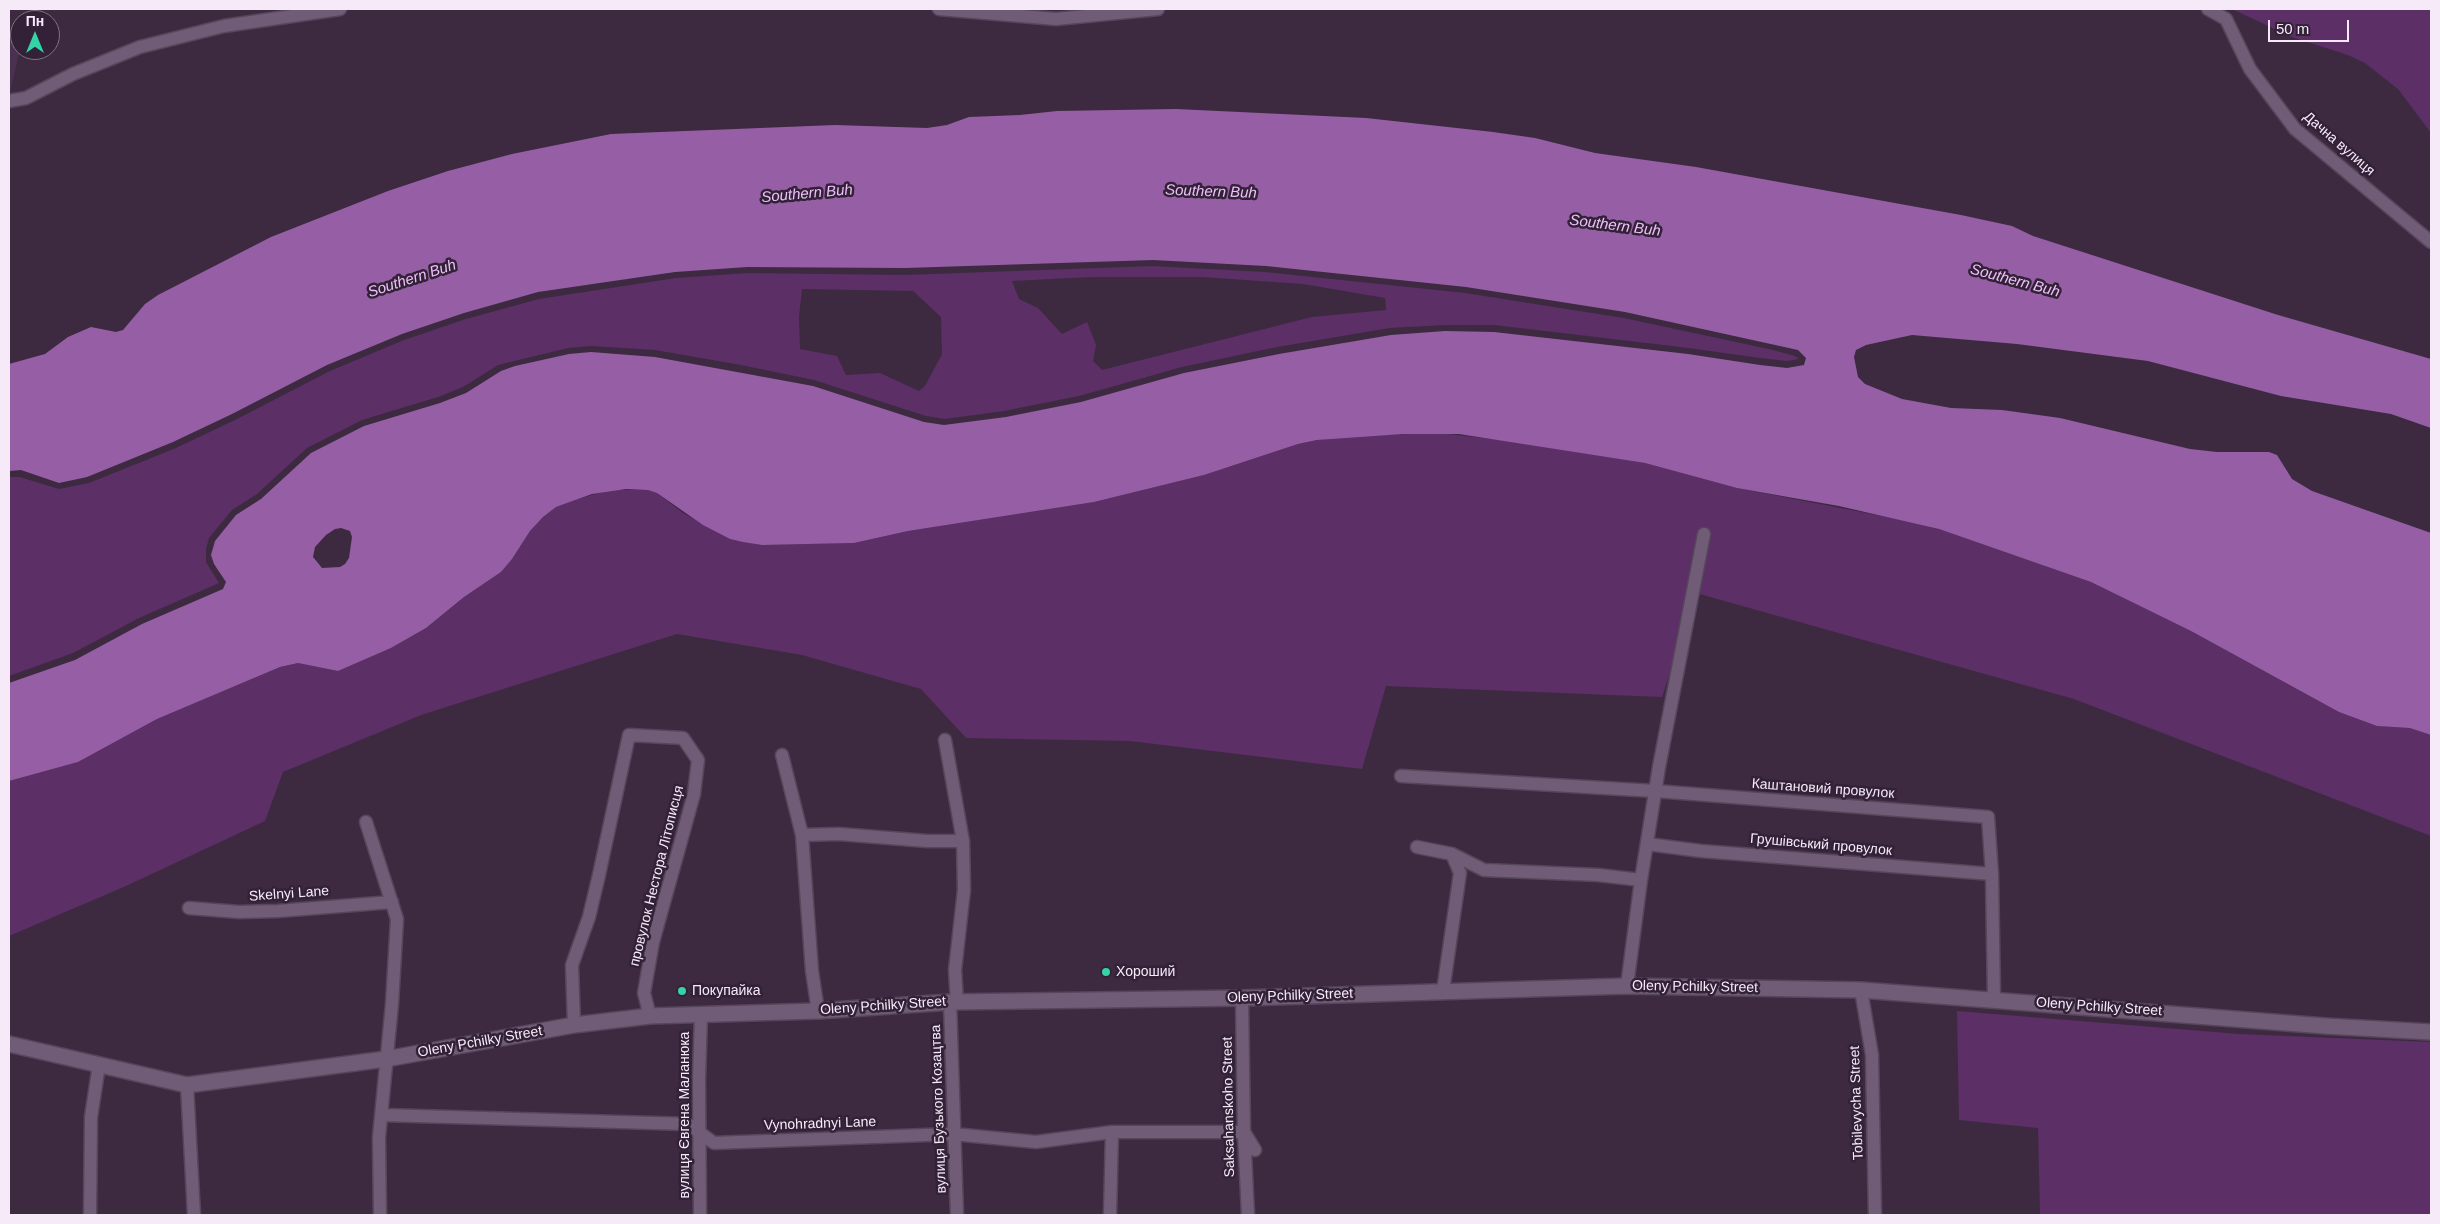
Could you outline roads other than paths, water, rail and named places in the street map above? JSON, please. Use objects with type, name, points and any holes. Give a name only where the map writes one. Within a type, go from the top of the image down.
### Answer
[{"type":"street","points":[[9,101],[26,98],[73,74],[140,47],[224,26],[340,9]]},
{"type":"street","points":[[939,9],[1056,20],[1158,9]]},
{"type":"street","name":"Дачна вулиця","points":[[2208,9],[2226,19],[2250,69],[2295,129],[2431,242]]},
{"type":"street","points":[[1627,986],[1640,880],[1655,791],[1704,534]]},
{"type":"street","name":"провулок Нестора Літописця","points":[[574,1025],[572,965],[589,917],[629,735],[682,738],[698,760],[694,794],[654,942],[644,993],[650,1016]]},
{"type":"street","name":"Oleny Pchilky Street","points":[[945,740],[963,842],[964,890],[955,970],[954,1002]]},
{"type":"street","points":[[782,755],[802,835],[812,971],[818,1010]]},
{"type":"street","name":"Каштановий провулок","points":[[1401,776],[1655,791],[1988,817],[1992,874]]},
{"type":"street","points":[[366,822],[397,919],[379,1137],[380,1215]]},
{"type":"street","points":[[802,835],[839,834],[963,842]]},
{"type":"street","name":"Грушівський провулок","points":[[1647,844],[1701,851],[1992,874]]},
{"type":"street","points":[[1417,846],[1452,854],[1484,870],[1598,875],[1640,880]]},
{"type":"street","points":[[1443,991],[1460,873],[1452,854]]},
{"type":"street","points":[[1992,874],[1994,999]]},
{"type":"street","name":"Skelnyi Lane","points":[[189,908],[239,912],[278,911],[392,902]]},
{"type":"street","name":"Oleny Pchilky Street","points":[[9,1044],[188,1085],[386,1059],[574,1025],[650,1016],[818,1010],[954,1002],[1242,998],[1627,986],[1861,990],[2325,1026],[2431,1032]]},
{"type":"street","name":"Tobilevycha Street","points":[[1861,990],[1872,1055],[1875,1215]]},
{"type":"street","name":"Saksahanskoho Street","points":[[1242,998],[1244,1132],[1248,1215]]},
{"type":"street","name":"вулиця Бузького Козацтва","points":[[954,1002],[953,1134],[957,1215]]},
{"type":"street","name":"вулиця Євгена Маланюка","points":[[700,1215],[701,1015]]},
{"type":"street","points":[[90,1215],[91,1117],[99,1065]]},
{"type":"street","points":[[188,1085],[194,1215]]},
{"type":"street","name":"Vynohradnyi Lane","points":[[382,1115],[688,1124],[714,1143],[953,1134],[1036,1142],[1112,1132],[1244,1132]]},
{"type":"street","points":[[1110,1215],[1112,1132]]},
{"type":"street","points":[[1244,1132],[1255,1150]]},
{"type":"water","name":"Southern Buh","points":[[1176,109],[1366,118],[1535,138],[1595,153],[1696,167],[2012,226],[2033,236],[2278,315],[2431,359],[2431,428],[2391,414],[2281,396],[2148,361],[2017,344],[1912,335],[1866,345],[1856,350],[1854,357],[1858,377],[1865,384],[1902,399],[1951,408],[2002,410],[2060,418],[2190,449],[2217,452],[2269,452],[2277,455],[2292,479],[2312,491],[2431,533],[2431,735],[2410,728],[2377,726],[2339,712],[2191,631],[2091,582],[1939,529],[1839,506],[1737,488],[1645,463],[1459,434],[1403,434],[1317,440],[1298,444],[1204,475],[1094,502],[908,531],[854,543],[762,545],[743,542],[730,539],[703,525],[657,493],[648,490],[626,489],[592,494],[556,507],[530,531],[501,572],[464,597],[426,628],[391,648],[338,671],[298,663],[280,667],[157,719],[78,762],[9,781],[9,683],[75,660],[142,624],[223,589],[226,582],[214,564],[211,555],[215,541],[236,515],[261,499],[311,453],[364,426],[440,403],[466,393],[501,371],[515,366],[569,354],[591,352],[655,357],[813,386],[924,422],[944,425],[1006,417],[1081,402],[1184,373],[1279,354],[1391,335],[1445,331],[1494,332],[1688,354],[1787,368],[1804,365],[1806,358],[1798,350],[1625,312],[1466,287],[1266,266],[1153,260],[905,268],[747,267],[675,272],[538,292],[464,313],[402,334],[327,365],[173,442],[87,477],[59,483],[21,470],[9,471],[9,364],[45,354],[68,337],[91,327],[116,332],[123,330],[145,304],[158,295],[271,237],[388,191],[448,171],[512,154],[611,134],[835,125],[927,128],[947,125],[969,117],[1057,111]],"holes":[[[341,528],[350,531],[352,537],[349,558],[345,564],[340,567],[322,568],[313,557],[315,547],[326,535],[335,529]]]},
{"type":"place","name":"Хороший","points":[[1106,972]]},
{"type":"place","name":"Покупайка","points":[[682,991]]}]
